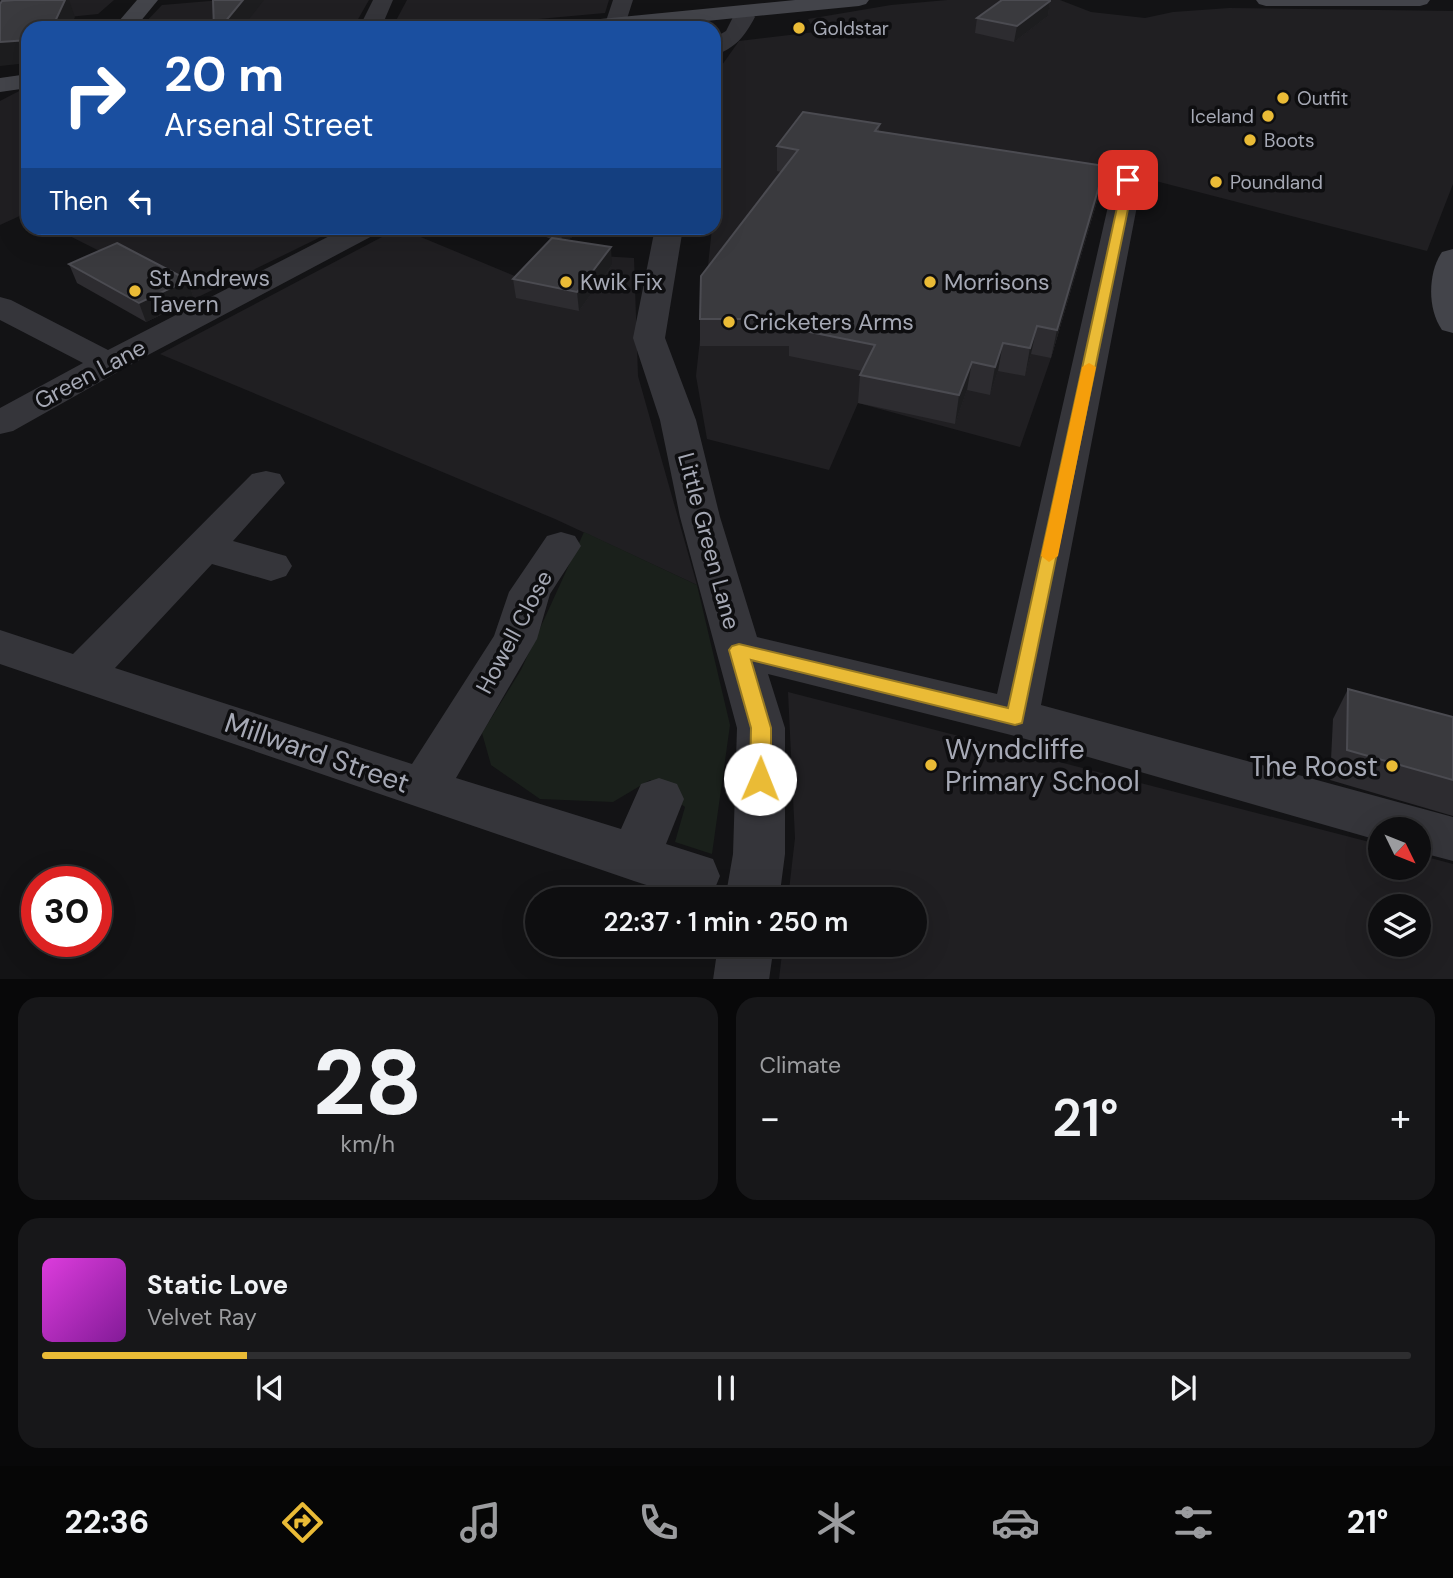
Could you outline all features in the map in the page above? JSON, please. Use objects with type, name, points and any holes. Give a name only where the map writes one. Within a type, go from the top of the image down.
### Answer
[{"type":"street","points":[[130,21],[148,0]]},
{"type":"street","points":[[373,21],[383,0]]},
{"type":"street","points":[[616,21],[623,0]]},
{"type":"street","points":[[646,21],[859,0]]},
{"type":"street","points":[[1266,0],[1420,0]]},
{"type":"street","points":[[721,43],[734,35],[744,17],[741,12]]},
{"type":"street","points":[[0,85],[21,83]]},
{"type":"street","points":[[1015,718],[1128,180]]},
{"type":"street","name":"Green Lane","points":[[0,423],[106,362],[166,334],[353,235]]},
{"type":"street","name":"Little Green Lane","points":[[668,235],[649,338],[678,421],[701,517],[761,728],[759,854],[754,887]]},
{"type":"street","points":[[1453,258],[1447,283],[1453,323]]},
{"type":"street","points":[[0,307],[106,362]]},
{"type":"street","points":[[82,673],[265,484]]},
{"type":"street","name":"Howell Close","points":[[423,789],[515,639],[530,592],[561,546]]},
{"type":"street","points":[[204,548],[271,566]]},
{"type":"street","name":"Millward Street","points":[[0,647],[423,789],[694,876]]},
{"type":"street","points":[[739,650],[1015,718],[1372,817]]},
{"type":"street","points":[[634,858],[659,799]]},
{"type":"street","points":[[1432,833],[1453,839]]},
{"type":"street","points":[[741,979],[744,957]]},
{"type":"shaded area","points":[[0,0],[114,0],[98,14],[10,23],[0,43]]},
{"type":"shaded area","points":[[222,0],[369,0],[357,21],[147,21],[162,5]]},
{"type":"shaded area","points":[[407,0],[609,0],[605,13],[518,21],[396,21]]},
{"type":"shaded area","points":[[947,0],[1060,0],[1091,12],[1145,18],[1173,12],[1229,8],[1453,11],[1453,184],[1427,251],[1109,169],[1100,191],[1051,358],[1020,447],[858,403],[829,470],[707,439],[696,376],[711,235],[721,235],[722,65],[739,41],[815,32],[808,19],[891,5]]},
{"type":"shaded area","points":[[21,90],[21,215],[0,225],[0,101]]},
{"type":"shaded area","points":[[68,235],[325,235],[194,299]]},
{"type":"shaded area","points":[[386,235],[416,235],[527,281],[551,253],[634,258],[638,376],[697,585],[555,519],[160,354]]},
{"type":"shaded area","points":[[584,532],[697,585],[730,725],[712,854],[675,842],[685,807],[650,780],[613,802],[540,799],[491,765],[482,733],[521,670]]},
{"type":"shaded area","name":"Wyndcliffe Primary School","points":[[788,692],[1368,842],[1368,880],[1432,880],[1432,858],[1453,864],[1453,979],[779,979],[782,957],[927,957],[927,887],[789,887],[795,838]]},
{"type":"building","points":[[65,0],[55,21],[21,21],[21,40],[0,42],[2,1]]},
{"type":"building","points":[[213,0],[243,0],[226,21],[214,21]]},
{"type":"building","points":[[1002,0],[1050,1],[1017,26],[977,18]]},
{"type":"building","name":"Morrisons","points":[[803,112],[880,124],[875,131],[1105,166],[1057,330],[1037,326],[1030,348],[1003,343],[995,367],[972,362],[959,395],[860,375],[875,345],[790,328],[796,319],[700,319],[701,276],[798,150],[777,146]]},
{"type":"building","points":[[552,238],[611,247],[577,292],[513,279]]},
{"type":"building","points":[[117,243],[188,280],[139,303],[69,264]]},
{"type":"building","points":[[1348,689],[1453,717],[1453,780],[1347,750]]},
{"type":"slow traffic","points":[[1049,556],[1089,367]]},
{"type":"place","name":"Goldstar","points":[[799,28]]},
{"type":"place","name":"Outfit","points":[[1283,98]]},
{"type":"place","name":"Iceland","points":[[1268,116]]},
{"type":"place","name":"Boots","points":[[1250,140]]},
{"type":"place","name":"Poundland","points":[[1216,182]]},
{"type":"place","name":"Kwik Fix","points":[[566,282]]},
{"type":"place","name":"Morrisons","points":[[930,282]]},
{"type":"place","name":"St Andrews Tavern","points":[[135,291]]},
{"type":"place","name":"Cricketers Arms","points":[[729,322]]},
{"type":"place","name":"Wyndcliffe Primary School","points":[[931,765]]},
{"type":"place","name":"The Roost","points":[[1392,766]]},
{"type":"route","points":[[760,779],[761,728],[739,650],[1015,718],[1128,180]]}]
